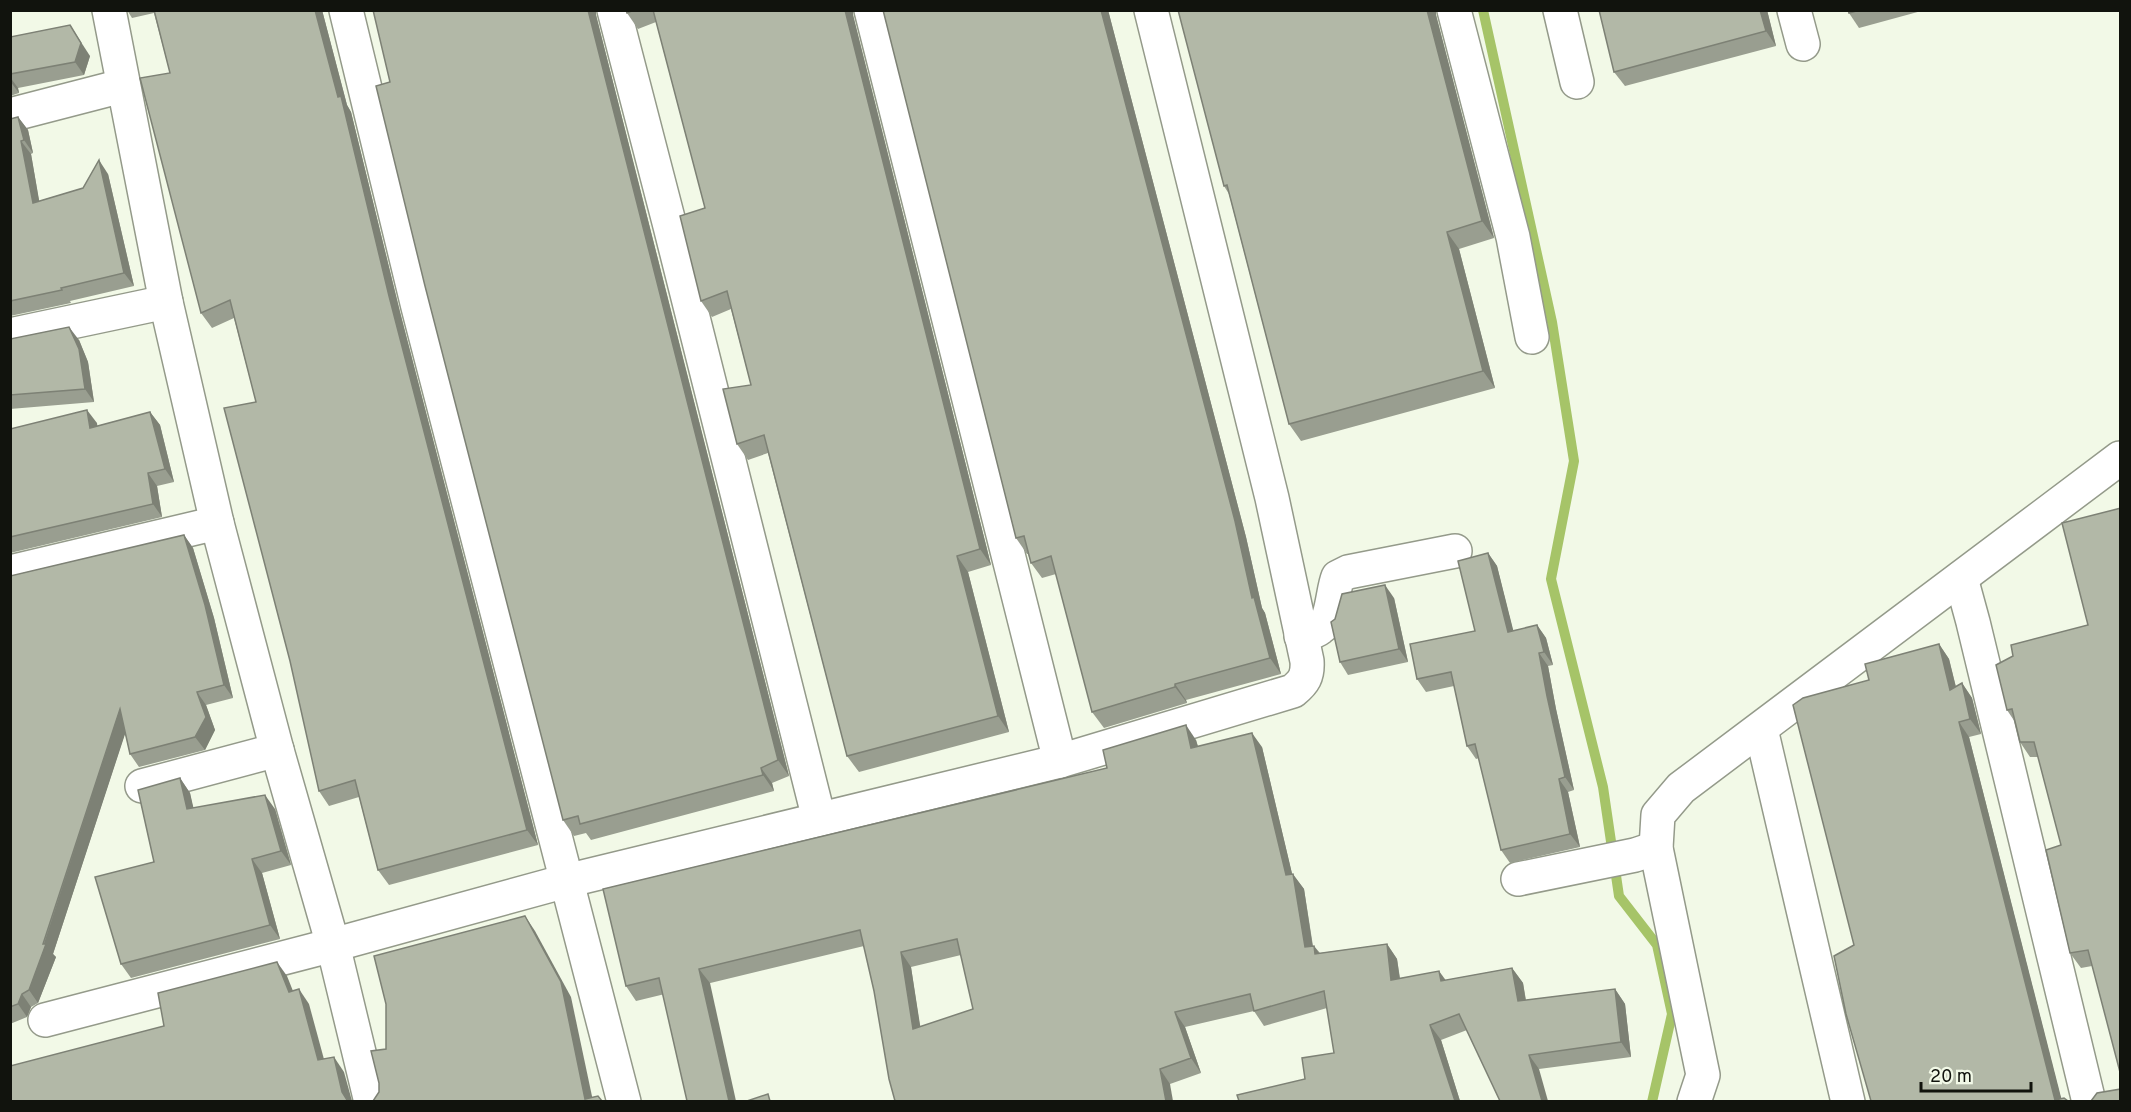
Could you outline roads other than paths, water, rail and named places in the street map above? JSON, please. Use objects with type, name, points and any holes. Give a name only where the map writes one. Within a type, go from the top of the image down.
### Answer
[{"type":"street","points":[[109,10],[122,86],[166,302],[217,523],[277,750],[333,945],[371,1101]]},
{"type":"street","points":[[346,10],[418,307],[624,1101]]},
{"type":"street","points":[[614,10],[819,819]]},
{"type":"street","points":[[871,10],[1060,761]]},
{"type":"street","points":[[45,1020],[566,881],[1060,761],[1293,691],[1304,682],[1308,672],[1272,498],[1151,10]]},
{"type":"street","points":[[1454,10],[1513,237],[1532,337]]},
{"type":"street","points":[[1560,10],[1577,82]]},
{"type":"street","points":[[1794,10],[1803,44]]},
{"type":"street","points":[[10,115],[122,86]]},
{"type":"street","points":[[10,335],[166,302]]},
{"type":"street","points":[[1694,1101],[1703,1075],[1645,851],[1658,815],[1681,788],[2121,458]]},
{"type":"street","points":[[10,572],[217,523]]},
{"type":"street","points":[[1301,636],[1321,628],[1329,618],[1333,590],[1338,577],[1455,551]]},
{"type":"street","points":[[1961,578],[2089,1101]]},
{"type":"street","points":[[1761,729],[1848,1101]]},
{"type":"street","points":[[142,786],[277,750]]},
{"type":"street","points":[[1518,879],[1645,851]]},
{"type":"waterway","points":[[1483,10],[1552,322],[1574,461],[1551,579],[1603,787],[1619,896],[1657,945],[1672,1014],[1652,1102]]}]
